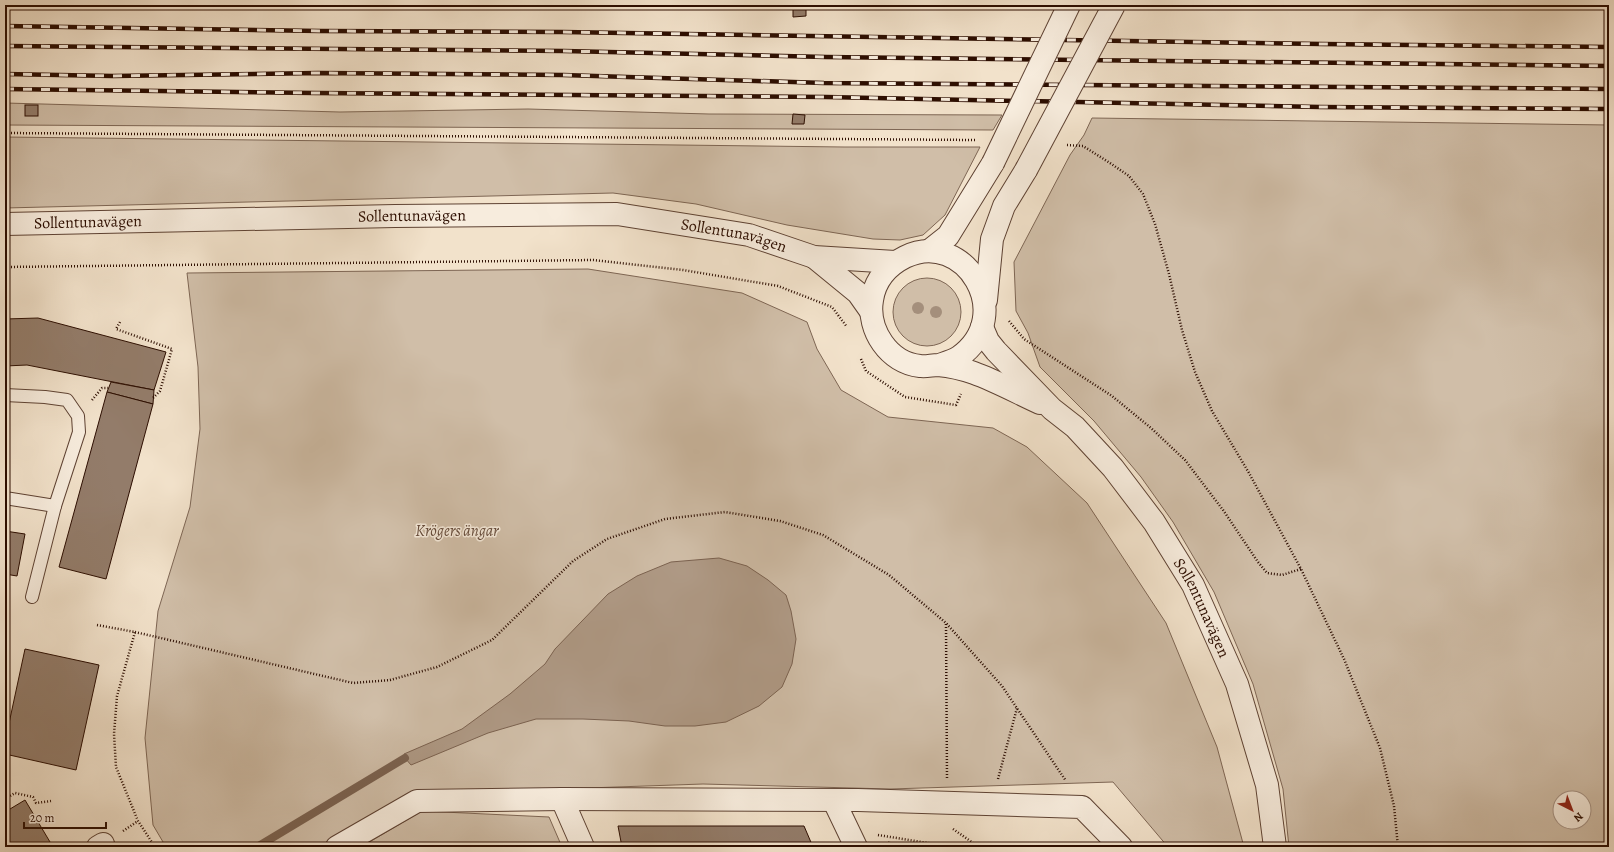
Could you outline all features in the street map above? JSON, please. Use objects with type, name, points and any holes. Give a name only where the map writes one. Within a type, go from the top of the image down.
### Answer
[{"type":"street","points":[[929,252],[948,236],[994,163],[1069,5]]},
{"type":"street","points":[[984,317],[992,239],[1004,206],[1026,170],[1114,5]]},
{"type":"street","name":"Sollentunavägen","points":[[5,224],[394,216],[617,214],[749,235],[814,257],[895,262]]},
{"type":"street","name":"Sollentunavägen","points":[[1052,409],[974,373],[939,365],[919,366],[900,359],[884,347],[874,330],[870,310],[873,290],[882,274],[895,262],[911,254],[929,252],[946,254],[962,263],[974,275],[982,290],[988,341],[996,352],[1052,409],[1075,427],[1113,468],[1154,522],[1193,585],[1237,684],[1268,785],[1275,847]]},
{"type":"street","name":"Sollentunavägen","points":[[814,257],[858,293],[870,310]]},
{"type":"street","name":"Sollentunavägen","points":[[939,365],[958,358],[973,344],[984,317]]},
{"type":"street","points":[[337,847],[417,801],[562,799],[858,800],[1082,807],[1121,847]]},
{"type":"street","points":[[562,799],[583,847]]},
{"type":"street","points":[[834,801],[856,847]]},
{"type":"lane","points":[[5,395],[45,397],[67,400],[78,416],[79,432],[55,506],[32,597]]},
{"type":"lane","points":[[5,498],[55,506]]},
{"type":"path","points":[[5,267],[593,260],[683,270],[778,286],[832,307],[851,331]]},
{"type":"path","points":[[1007,318],[1024,339],[1112,396],[1151,428],[1185,460],[1267,573],[1282,575],[1301,569]]},
{"type":"path","points":[[120,322],[116,329],[172,349],[160,391],[153,398]]},
{"type":"path","points":[[861,358],[866,371],[906,397],[956,405],[959,398]]},
{"type":"path","points":[[97,625],[135,632],[353,683],[390,680],[437,667],[492,640],[573,561],[607,539],[665,519],[725,512],[780,521],[822,535],[889,575],[946,623],[1002,686],[1082,807]]},
{"type":"path","points":[[946,623],[947,803]]},
{"type":"path","points":[[135,632],[117,696],[114,734],[116,767],[138,821],[155,847]]},
{"type":"path","points":[[991,804],[1017,708]]},
{"type":"path","points":[[5,799],[15,793],[33,797],[36,803],[51,801]]},
{"type":"path","points":[[858,800],[873,834],[953,847]]},
{"type":"green space","points":[[5,103],[340,112],[528,109],[709,114],[1002,115],[993,130],[5,125]]},
{"type":"green space","points":[[1092,118],[1609,125],[1609,847],[1289,847],[1283,789],[1253,684],[1214,592],[1173,522],[1141,477],[1094,421],[1040,367],[1028,333],[1016,311],[1014,262],[1070,155],[1084,135]]},
{"type":"green space","points":[[5,137],[844,147],[980,147],[945,215],[923,235],[900,240],[873,239],[787,225],[696,204],[613,193],[5,208]]},
{"type":"green space","name":"Krögers ängar","points":[[588,269],[742,293],[807,322],[817,349],[841,390],[888,417],[993,428],[1027,447],[1087,503],[1166,623],[1217,747],[1244,847],[1168,847],[1113,782],[890,789],[703,784],[414,794],[323,847],[166,847],[153,825],[145,738],[158,611],[190,507],[200,429],[198,367],[187,273]]},
{"type":"green space","points":[[927,278],[940,281],[951,288],[958,299],[961,312],[958,325],[951,336],[940,343],[927,346],[914,343],[903,336],[896,325],[893,312],[896,299],[903,288],[914,281]]},
{"type":"green space","points":[[422,811],[549,817],[562,847],[469,847],[467,844],[455,847],[361,847]]},
{"type":"shaded area","points":[[719,558],[747,566],[768,580],[786,595],[791,611],[796,639],[792,664],[782,687],[759,706],[726,722],[695,726],[665,726],[629,721],[536,719],[488,733],[411,765],[405,758],[404,754],[462,729],[510,694],[545,664],[555,649],[608,594],[637,576],[671,562]]},
{"type":"building","points":[[793,5],[806,5],[806,16],[793,17]]},
{"type":"building","points":[[25,105],[38,105],[38,116],[25,116]]},
{"type":"building","points":[[793,114],[805,115],[804,124],[792,124]]},
{"type":"building","points":[[38,318],[166,352],[154,390],[27,365],[5,366],[5,319]]},
{"type":"building","points":[[111,382],[154,390],[153,404],[107,392]]},
{"type":"building","points":[[107,392],[153,404],[106,579],[59,567]]},
{"type":"building","points":[[5,531],[25,534],[17,576],[5,574]]},
{"type":"building","points":[[25,649],[99,665],[76,770],[5,754],[5,742]]},
{"type":"building","points":[[25,800],[53,847],[5,847],[5,812]]},
{"type":"building","points":[[618,826],[804,826],[813,847],[622,847]]},
{"type":"building","points":[[888,842],[915,847],[890,847]]},
{"type":"waterway","points":[[257,847],[405,758]]},
{"type":"railway","points":[[5,26],[320,31],[563,32],[1609,47]]},
{"type":"railway","points":[[5,46],[564,51],[826,57],[1609,66]]},
{"type":"railway","points":[[5,74],[113,76],[318,73],[563,75],[824,83],[1609,89]]},
{"type":"railway","points":[[5,89],[826,97],[1320,107],[1609,109]]}]
